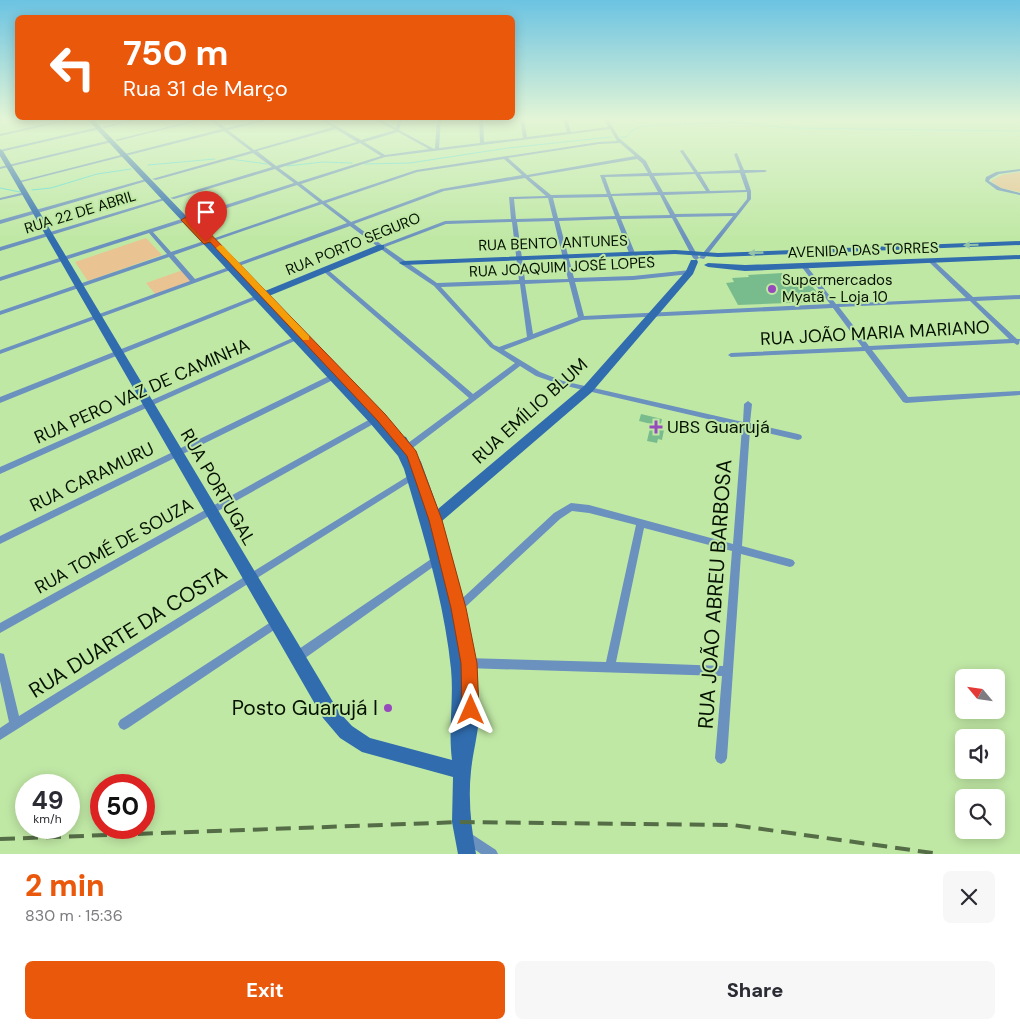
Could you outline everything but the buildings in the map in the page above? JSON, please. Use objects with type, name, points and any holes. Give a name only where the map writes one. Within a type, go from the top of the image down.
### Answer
[{"type":"main road","points":[[131,159],[381,417],[408,448],[416,462],[454,612],[464,663],[458,743],[462,771],[462,834],[467,854]]},
{"type":"main road","name":"RUA PORTUGAL","points":[[4,167],[22,188],[250,578],[342,731],[368,746],[462,771]]},
{"type":"main road","name":"AVENIDA DAS TORRES","points":[[699,261],[718,255],[1020,243]]},
{"type":"main road","name":"RUA PORTO SEGURO","points":[[261,295],[381,247]]},
{"type":"main road","name":"RUA BENTO ANTUNES","points":[[403,263],[632,253],[699,261]]},
{"type":"main road","name":"AVENIDA DAS TORRES","points":[[699,261],[745,268],[1020,257]]},
{"type":"main road","name":"RUA EMÍLIO BLUM","points":[[431,523],[588,389],[699,261]]},
{"type":"main road","points":[[261,295],[297,338],[374,420],[402,453],[431,523],[437,559],[454,612]]},
{"type":"street","points":[[4,167],[37,159]]},
{"type":"street","points":[[0,199],[22,188],[112,159]]},
{"type":"street","points":[[0,222],[226,159]]},
{"type":"street","points":[[264,159],[381,247],[436,285],[483,338],[519,364],[549,379],[798,437]]},
{"type":"street","name":"RUA 22 DE ABRIL","points":[[0,249],[303,159]]},
{"type":"street","points":[[0,279],[375,159]]},
{"type":"street","points":[[0,312],[424,169],[492,159]]},
{"type":"street","points":[[506,159],[550,197],[581,318]]},
{"type":"street","points":[[0,352],[443,190],[628,159]]},
{"type":"street","points":[[641,159],[699,261]]},
{"type":"street","points":[[687,159],[709,192]]},
{"type":"street","points":[[530,338],[511,198],[749,191],[738,159]]},
{"type":"street","points":[[1020,170],[994,174],[987,181],[999,189],[1020,194]]},
{"type":"street","points":[[632,253],[602,176],[765,171]]},
{"type":"street","name":"RUA EMÍLIO BLUM","points":[[699,261],[749,199],[749,191]]},
{"type":"street","name":"RUA PORTO SEGURO","points":[[381,247],[439,224],[738,214]]},
{"type":"street","points":[[150,231],[193,281]]},
{"type":"street","name":"RUA JOAQUIM JOSÉ LOPES","points":[[436,285],[633,278],[699,261]]},
{"type":"street","points":[[930,261],[1018,343]]},
{"type":"street","points":[[804,266],[906,400],[1020,393]]},
{"type":"street","points":[[325,270],[473,398]]},
{"type":"street","name":"RUA PORTO SEGURO","points":[[0,400],[261,295]]},
{"type":"street","points":[[498,350],[581,318],[1020,297]]},
{"type":"street","name":"RUA PERO VAZ DE CAMINHA","points":[[0,470],[297,338]]},
{"type":"street","name":"RUA JOÃO MARIA MARIANO","points":[[731,355],[1018,343]]},
{"type":"street","points":[[408,448],[519,364]]},
{"type":"street","name":"RUA CARAMURU","points":[[0,540],[333,377]]},
{"type":"street","name":"RUA JOÃO ABREU BARBOSA","points":[[721,758],[748,404]]},
{"type":"street","name":"RUA TOMÉ DE SOUZA","points":[[0,628],[374,420]]},
{"type":"street","name":"RUA DUARTE DA COSTA","points":[[0,734],[413,476]]},
{"type":"street","points":[[454,612],[564,510],[571,507],[580,507],[790,562]]},
{"type":"street","points":[[610,667],[641,523]]},
{"type":"street","points":[[297,657],[437,559]]},
{"type":"street","points":[[124,724],[277,623]]},
{"type":"street","points":[[0,658],[15,724]]},
{"type":"street","points":[[464,663],[728,670]]},
{"type":"street","points":[[462,834],[492,854]]},
{"type":"shaded area","points":[[1020,172],[1020,192],[1001,188],[991,181],[1002,175]]},
{"type":"shaded area","points":[[146,238],[162,255],[88,281],[75,262]]},
{"type":"shaded area","points":[[183,270],[193,281],[156,295],[146,283]]},
{"type":"waterway","points":[[148,165],[215,159]]},
{"type":"waterway","points":[[230,159],[267,164]]},
{"type":"waterway","points":[[365,164],[410,163],[437,159]]},
{"type":"waterway","points":[[287,166],[323,162],[352,163]]},
{"type":"waterway","points":[[32,190],[51,188],[97,174],[131,169]]},
{"type":"waterway","points":[[0,188],[20,192]]},
{"type":"railway","points":[[0,839],[461,822],[733,825],[940,854]]},
{"type":"slow traffic","points":[[220,248],[306,338]]},
{"type":"place","name":"Supermercados Myatã - Loja 10","points":[[772,289]]},
{"type":"place","name":"UBS Guarujá","points":[[656,427]]},
{"type":"place","name":"Posto Guarujá I","points":[[388,708]]},
{"type":"route","points":[[206,242],[185,220],[191,218],[193,220],[381,417],[412,454],[435,520],[458,608],[469,663],[471,710]]}]
